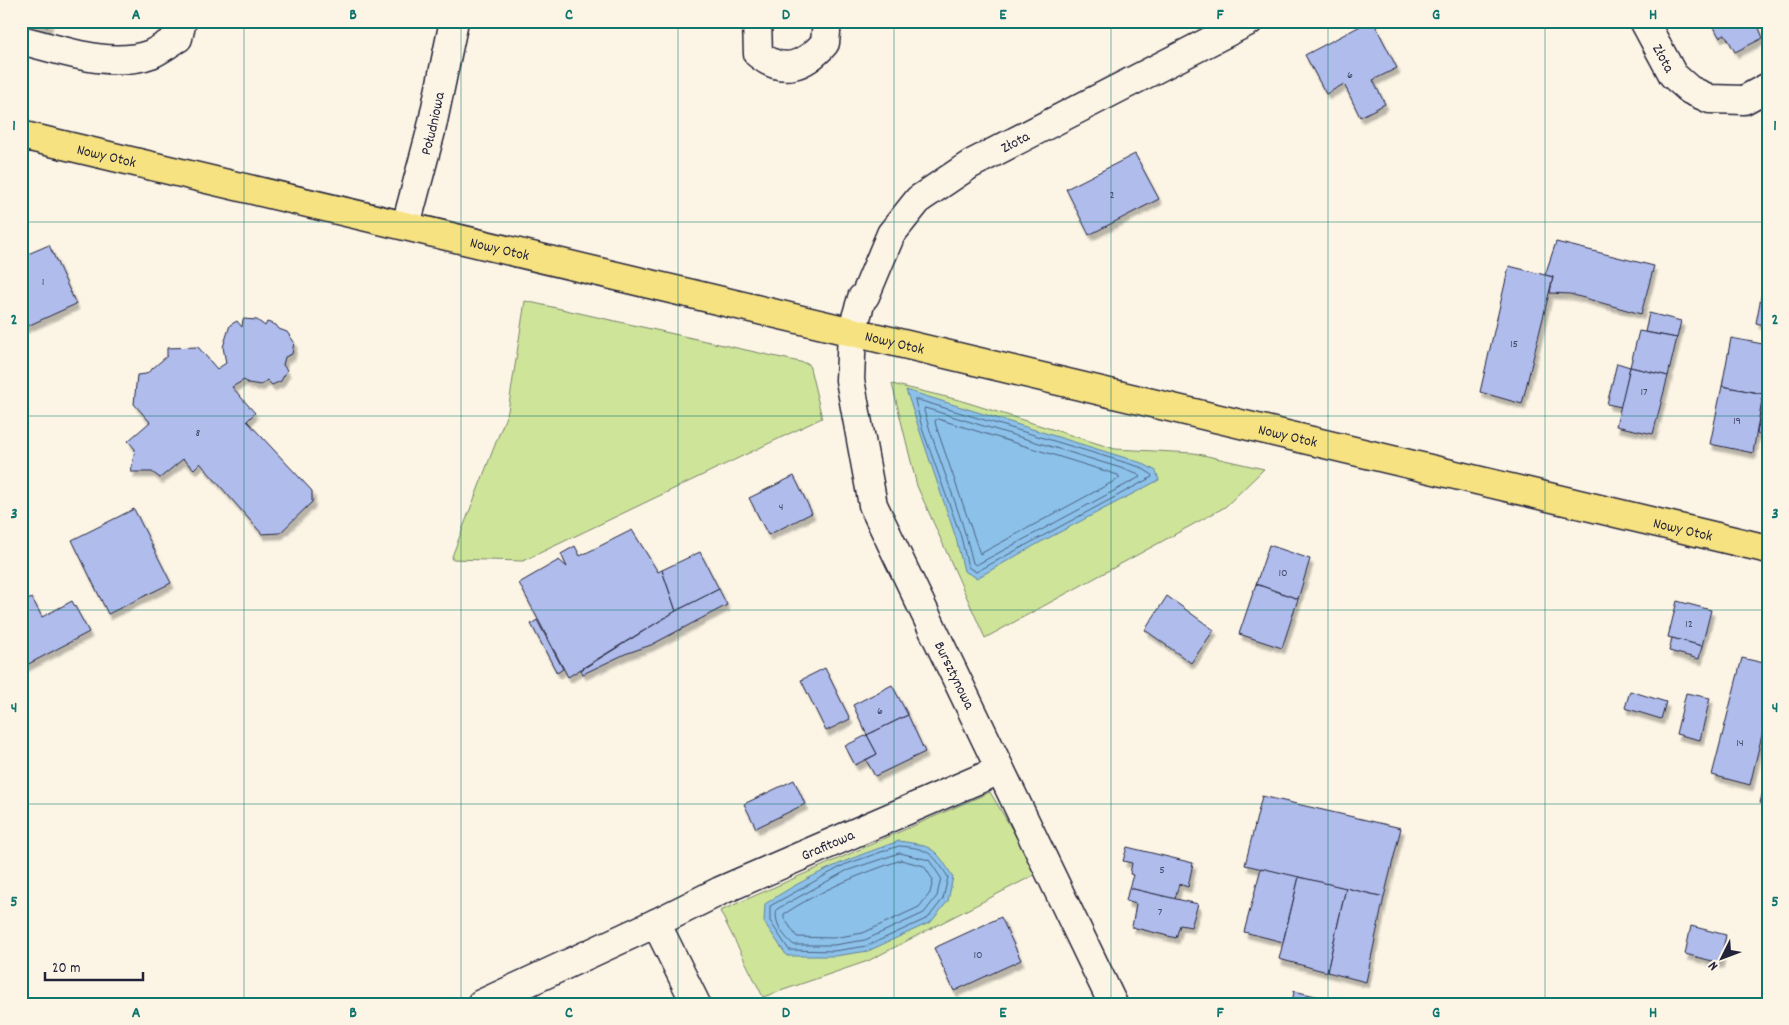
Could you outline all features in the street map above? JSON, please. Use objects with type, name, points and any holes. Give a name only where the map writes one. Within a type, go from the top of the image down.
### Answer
[{"type":"main road","name":"Nowy Otok","points":[[21,135],[1768,550]]},
{"type":"street","points":[[21,40],[68,52],[119,60],[151,54],[178,38],[182,21]]},
{"type":"street","name":"Południowa","points":[[406,225],[431,131],[454,21]]},
{"type":"street","points":[[757,21],[758,54],[770,64],[786,67],[804,61],[825,43],[826,21]]},
{"type":"street","name":"Złota","points":[[852,331],[862,298],[865,296],[891,234],[919,199],[971,164],[1249,21]]},
{"type":"street","name":"Złota","points":[[1644,21],[1673,75],[1690,90],[1710,98],[1744,100],[1768,88]]},
{"type":"street","name":"Bursztynowa","points":[[852,331],[850,380],[873,506],[1113,1004]]},
{"type":"street","name":"Grafitowa","points":[[481,1004],[656,923],[720,891],[1000,770]]},
{"type":"street","points":[[656,923],[696,1004]]},
{"type":"green space","points":[[525,301],[809,364],[822,418],[523,561],[451,559],[508,411]]},
{"type":"green space","points":[[892,384],[959,400],[1115,449],[1194,453],[1264,469],[1225,507],[985,638],[917,486]]},
{"type":"green space","points":[[990,792],[1038,873],[868,961],[763,997],[720,911]]},
{"type":"water","points":[[906,390],[1142,463],[1156,471],[1159,480],[977,578],[964,571],[956,538]]},
{"type":"water","points":[[899,841],[920,845],[932,850],[942,860],[953,877],[948,901],[931,922],[868,951],[835,956],[787,956],[764,922],[765,904],[798,884],[830,868]]},
{"type":"building","points":[[26,21],[50,21],[48,27]]},
{"type":"building","points":[[1373,21],[1397,68],[1373,80],[1385,104],[1360,117],[1344,84],[1326,94],[1305,55]]},
{"type":"building","points":[[1711,21],[1756,21],[1763,38],[1735,52],[1725,34],[1719,37]]},
{"type":"building","points":[[1135,154],[1159,199],[1089,235],[1066,189]]},
{"type":"building","points":[[1556,242],[1654,266],[1641,314],[1570,294],[1550,293],[1553,277],[1545,275]]},
{"type":"building","points":[[49,245],[76,304],[21,329],[21,257]]},
{"type":"building","points":[[1509,266],[1553,277],[1522,404],[1480,392]]},
{"type":"building","points":[[1765,276],[1768,277],[1768,326],[1756,323]]},
{"type":"building","points":[[1649,313],[1681,321],[1677,338],[1645,332]]},
{"type":"building","points":[[243,319],[257,320],[265,326],[267,322],[276,325],[279,329],[287,332],[294,342],[292,354],[285,357],[283,365],[287,370],[281,381],[272,385],[267,380],[261,385],[248,383],[244,380],[232,387],[255,413],[247,421],[312,491],[312,502],[280,533],[262,534],[200,463],[194,469],[183,459],[160,478],[152,472],[131,472],[135,449],[128,441],[150,422],[134,404],[137,375],[146,374],[167,356],[167,348],[198,347],[217,369],[226,363],[223,347],[230,325],[237,321],[242,327]]},
{"type":"building","points":[[1639,331],[1677,338],[1668,376],[1630,367]]},
{"type":"building","points":[[1731,338],[1768,345],[1768,367],[1763,394],[1722,386]]},
{"type":"building","points":[[1617,363],[1630,367],[1621,407],[1607,404]]},
{"type":"building","points":[[1630,367],[1668,376],[1653,434],[1616,426]]},
{"type":"building","points":[[1722,386],[1763,394],[1753,453],[1710,444]]},
{"type":"building","points":[[1762,405],[1768,407],[1768,436],[1757,434]]},
{"type":"building","points":[[794,476],[812,513],[768,535],[749,498]]},
{"type":"building","points":[[134,509],[171,583],[108,614],[72,540]]},
{"type":"building","points":[[632,530],[658,572],[662,570],[676,611],[568,677],[519,583],[559,560],[567,567],[561,554],[575,546],[580,556]]},
{"type":"building","points":[[1269,545],[1310,559],[1298,599],[1256,584]]},
{"type":"building","points":[[700,552],[719,589],[676,611],[662,570]]},
{"type":"building","points":[[1256,584],[1298,599],[1282,648],[1239,634]]},
{"type":"building","points":[[719,589],[727,605],[651,645],[625,654],[583,674],[581,670],[676,611]]},
{"type":"building","points":[[1167,596],[1214,630],[1191,663],[1145,630]]},
{"type":"building","points":[[32,598],[42,617],[72,601],[89,632],[21,668],[21,603]]},
{"type":"building","points":[[1677,601],[1711,610],[1702,646],[1668,637]]},
{"type":"building","points":[[537,620],[563,669],[557,673],[531,624]]},
{"type":"building","points":[[1672,638],[1702,646],[1699,659],[1669,651]]},
{"type":"building","points":[[1742,658],[1768,664],[1768,710],[1750,785],[1712,775]]},
{"type":"building","points":[[825,668],[850,719],[826,731],[801,680]]},
{"type":"building","points":[[892,685],[908,715],[867,735],[853,705]]},
{"type":"building","points":[[1630,691],[1666,702],[1661,719],[1625,708]]},
{"type":"building","points":[[1686,693],[1710,698],[1700,740],[1676,734]]},
{"type":"building","points":[[908,715],[925,752],[875,776],[866,760],[877,754],[867,735]]},
{"type":"building","points":[[867,735],[877,754],[855,765],[845,746]]},
{"type":"building","points":[[1768,771],[1768,805],[1760,803]]},
{"type":"building","points":[[794,780],[805,804],[756,828],[744,804]]},
{"type":"building","points":[[1262,796],[1401,828],[1384,897],[1245,865]]},
{"type":"building","points":[[1127,847],[1193,863],[1188,887],[1179,884],[1175,899],[1129,888],[1133,875],[1130,874],[1132,863],[1123,861]]},
{"type":"building","points":[[1261,868],[1299,877],[1283,942],[1244,932]]},
{"type":"building","points":[[1299,877],[1346,888],[1327,972],[1279,959]]},
{"type":"building","points":[[1129,888],[1198,904],[1191,927],[1180,925],[1176,938],[1132,927],[1136,904],[1126,901]]},
{"type":"building","points":[[1346,888],[1384,897],[1366,982],[1327,972]]},
{"type":"building","points":[[1001,917],[1021,960],[954,991],[934,948]]},
{"type":"building","points":[[1691,926],[1726,935],[1720,963],[1685,954]]},
{"type":"building","points":[[1294,991],[1349,1004],[1292,1004]]}]
